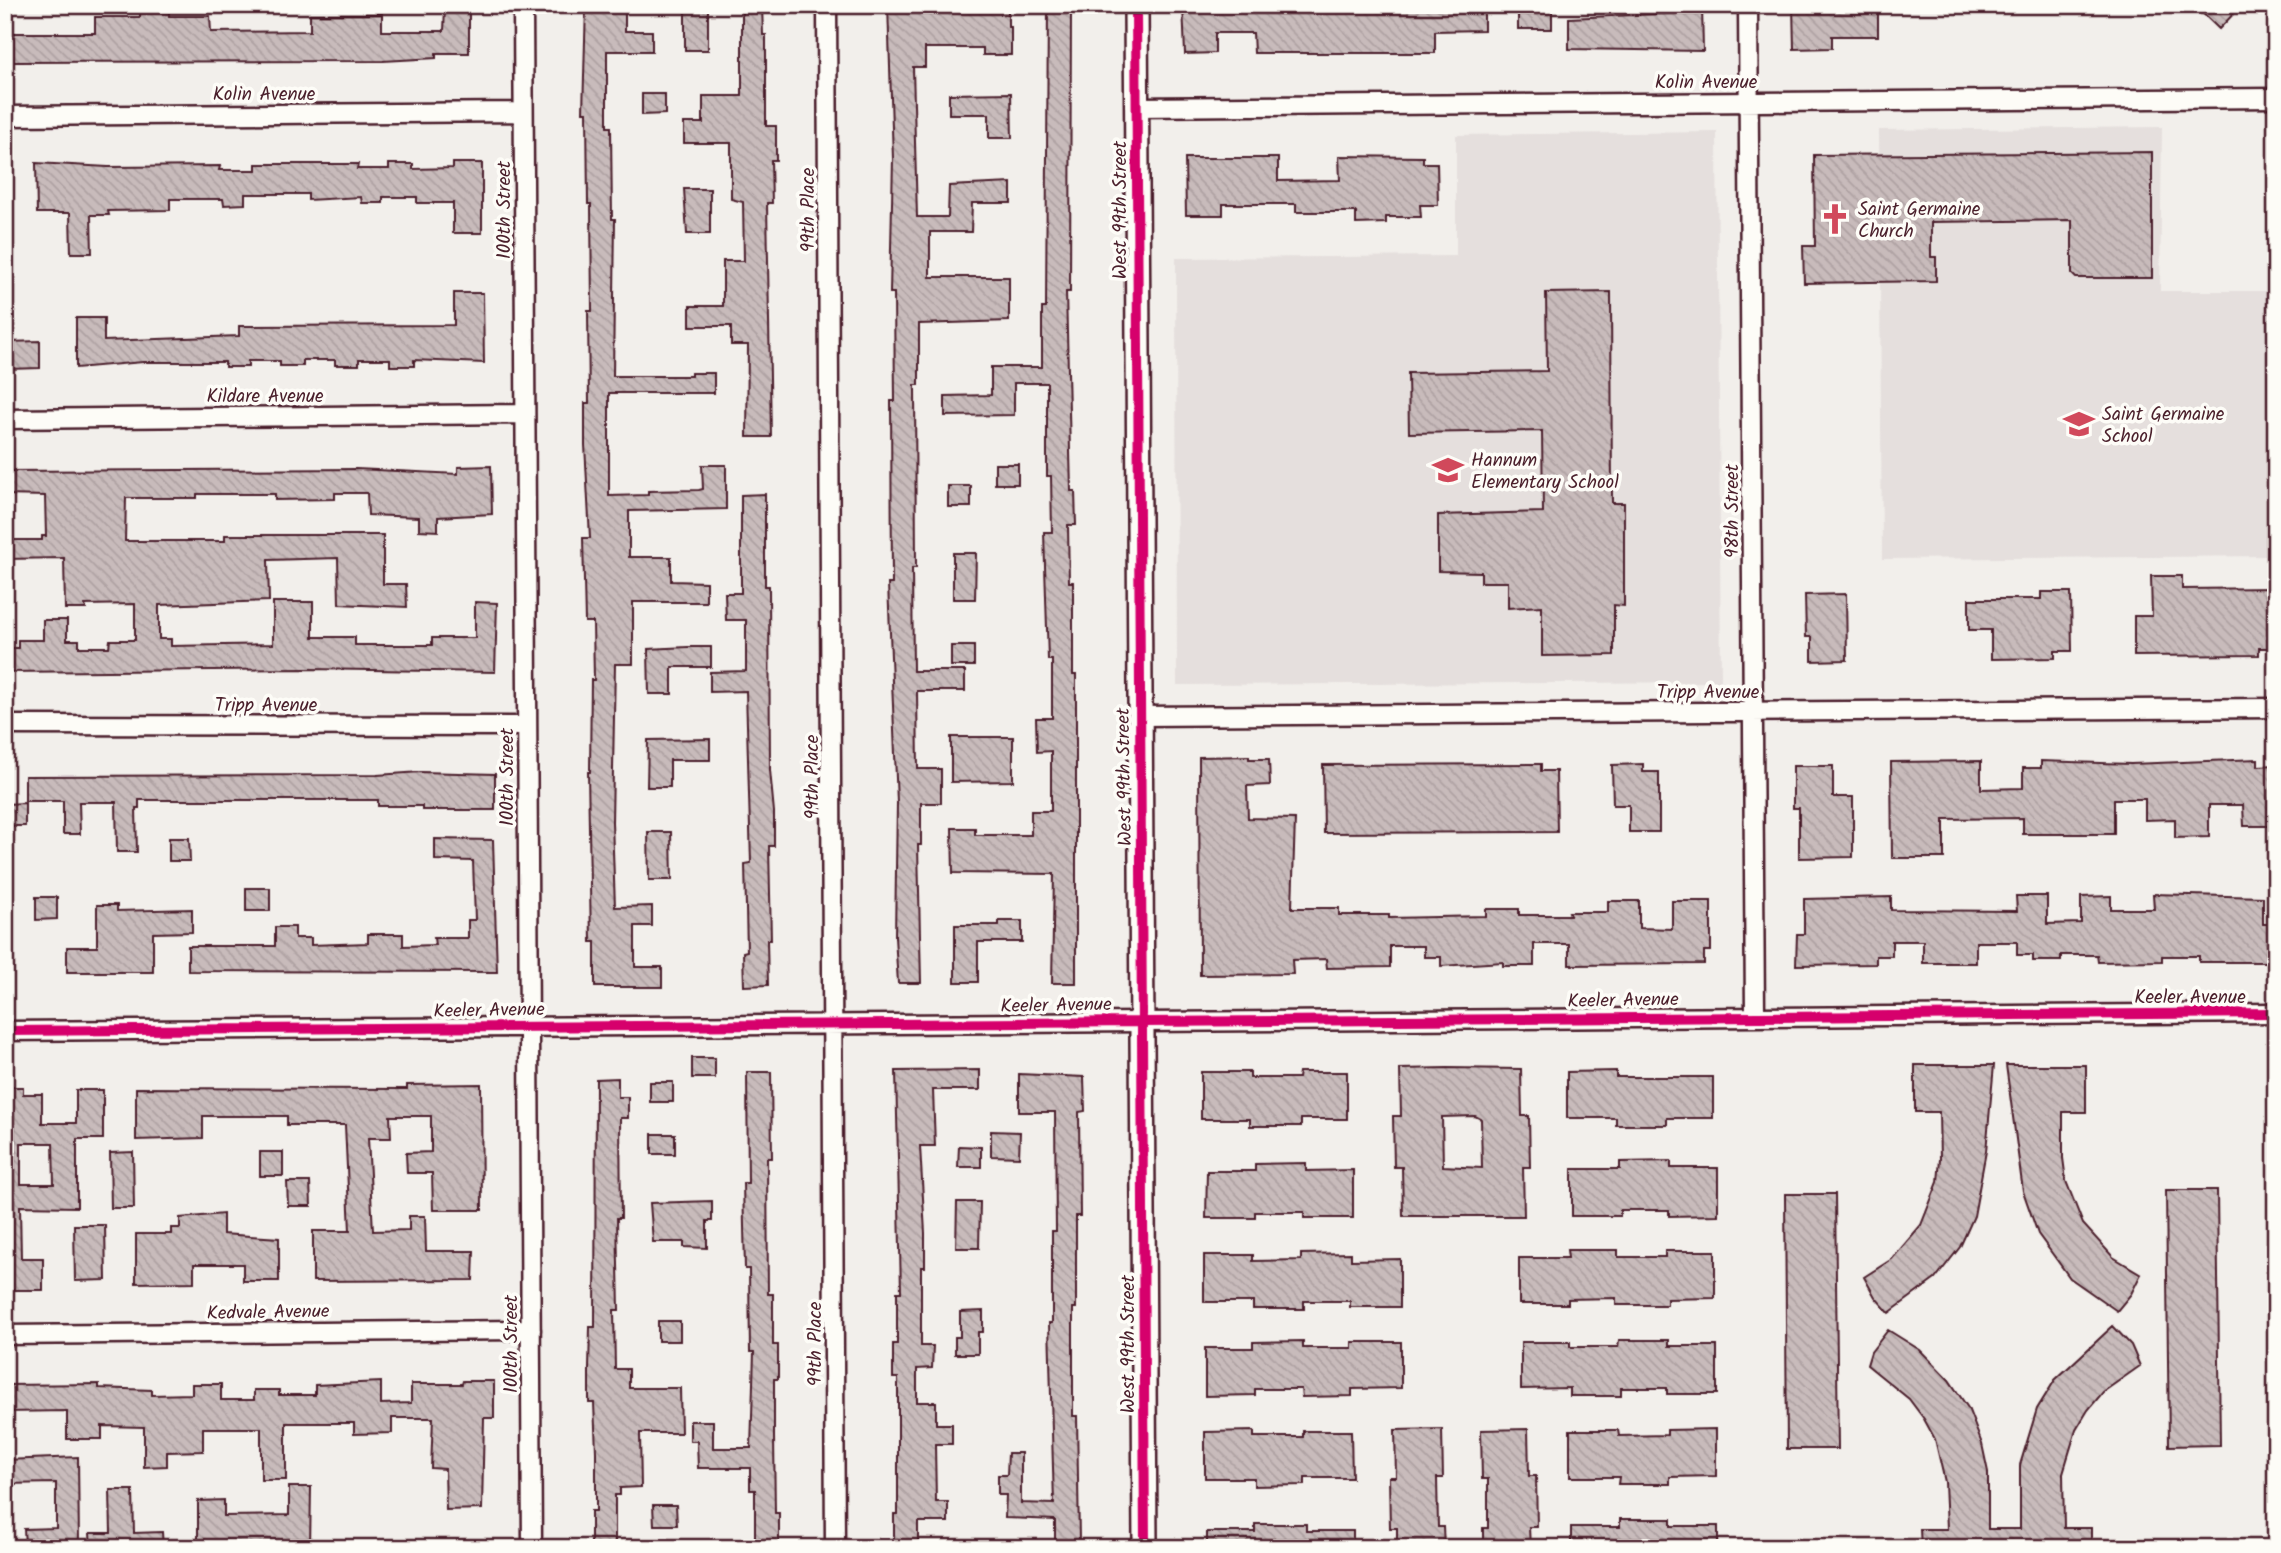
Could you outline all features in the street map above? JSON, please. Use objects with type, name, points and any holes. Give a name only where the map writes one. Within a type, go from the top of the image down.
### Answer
[{"type":"street","name":"100th Street","points":[[523,5],[532,1548]]},
{"type":"street","name":"99th Place","points":[[827,5],[835,1548]]},
{"type":"street","name":"West 99th Street","points":[[1136,5],[1145,1548]]},
{"type":"street","name":"98th Street","points":[[1748,5],[1755,1016]]},
{"type":"street","name":"Kolin Avenue","points":[[1136,107],[2276,98]]},
{"type":"street","name":"Kolin Avenue","points":[[5,116],[523,112]]},
{"type":"street","name":"Kildare Avenue","points":[[5,419],[525,414]]},
{"type":"street","name":"Tripp Avenue","points":[[1140,716],[2276,708]]},
{"type":"street","name":"Tripp Avenue","points":[[5,725],[527,726]]},
{"type":"street","name":"Keeler Avenue","points":[[5,1031],[2276,1013]]},
{"type":"street","name":"Kedvale Avenue","points":[[5,1335],[531,1330]]},
{"type":"shaded area","name":"Saint Germaine School","points":[[2162,127],[2160,291],[2276,291],[2276,556],[1882,559],[1879,130]]},
{"type":"shaded area","name":"Hannum Elementary School","points":[[1717,132],[1721,682],[1177,685],[1176,258],[1456,256],[1456,135]]},
{"type":"building","points":[[586,5],[625,5],[625,31],[652,31],[652,51],[607,51],[607,127],[611,127],[612,219],[615,219],[613,376],[691,376],[691,373],[714,373],[714,393],[609,393],[609,496],[703,489],[702,465],[726,465],[726,509],[629,511],[629,557],[671,557],[671,581],[706,582],[706,602],[633,602],[633,664],[615,664],[612,822],[615,907],[652,906],[652,926],[635,926],[635,967],[662,967],[662,987],[595,987],[595,942],[591,942],[588,772],[591,680],[594,680],[593,622],[585,622],[583,538],[590,538],[585,403],[589,403],[588,311],[592,311],[587,112],[583,112]]},
{"type":"building","points":[[685,5],[708,5],[708,50],[685,50]]},
{"type":"building","points":[[742,5],[762,5],[763,35],[766,35],[766,126],[776,126],[776,160],[771,160],[772,203],[767,203],[771,437],[747,437],[748,345],[731,345],[731,326],[690,326],[690,306],[723,306],[723,261],[744,261],[743,202],[731,199],[731,143],[684,143],[684,123],[703,123],[703,96],[742,96]]},
{"type":"building","points":[[888,5],[1008,5],[1008,27],[1011,27],[1011,55],[983,55],[983,48],[925,48],[925,67],[913,67],[917,217],[948,217],[949,186],[1011,183],[1011,203],[972,203],[971,232],[930,232],[930,277],[1009,277],[1009,321],[919,324],[919,385],[915,385],[916,568],[912,568],[913,671],[965,671],[965,691],[917,691],[918,769],[941,769],[941,803],[921,803],[921,845],[918,845],[921,983],[898,983],[895,937],[897,803],[888,584],[892,584],[891,401],[895,401],[894,293],[890,293],[893,159]]},
{"type":"building","points":[[1048,5],[1071,5],[1070,292],[1066,292],[1071,491],[1075,491],[1076,525],[1068,525],[1069,582],[1073,582],[1073,675],[1076,675],[1076,983],[1052,983],[1054,874],[953,873],[952,828],[975,828],[975,835],[1031,835],[1031,811],[1051,811],[1051,751],[1037,752],[1036,718],[1052,718],[1052,660],[1048,660],[1044,532],[1052,532],[1051,476],[1047,476],[1047,383],[1014,383],[1014,415],[945,416],[945,396],[991,395],[991,367],[1042,367],[1042,308],[1046,308]]},
{"type":"building","points":[[1183,5],[1484,5],[1484,30],[1435,31],[1435,53],[1254,53],[1253,33],[1215,33],[1215,53],[1185,54]]},
{"type":"building","points":[[1518,5],[1552,5],[1552,29],[1518,29]]},
{"type":"building","points":[[1675,5],[1702,5],[1703,51],[1569,49],[1569,18],[1675,13]]},
{"type":"building","points":[[1793,5],[1878,5],[1878,36],[1832,36],[1832,48],[1794,49]]},
{"type":"building","points":[[2194,5],[2242,5],[2219,29]]},
{"type":"building","points":[[445,8],[469,8],[469,53],[436,53],[436,58],[383,61],[13,62],[13,33],[95,33],[95,17],[140,17],[140,13],[169,12],[169,16],[210,16],[211,32],[310,31],[310,14],[382,14],[382,31],[444,31]]},
{"type":"building","points":[[1011,93],[1012,138],[989,138],[989,114],[949,114],[949,94]]},
{"type":"building","points":[[642,94],[665,94],[665,114],[642,115]]},
{"type":"building","points":[[2152,152],[2152,278],[2076,278],[2072,274],[2072,220],[1931,222],[1931,257],[1936,257],[1936,281],[1804,283],[1803,246],[1815,246],[1814,155]]},
{"type":"building","points":[[1339,156],[1423,157],[1423,163],[1437,163],[1438,205],[1420,205],[1421,217],[1386,217],[1386,223],[1356,224],[1356,212],[1296,212],[1296,204],[1223,204],[1223,215],[1186,215],[1185,158],[1278,158],[1278,181],[1340,180]]},
{"type":"building","points":[[36,163],[108,167],[220,166],[219,170],[256,170],[256,164],[358,164],[357,169],[389,169],[389,164],[413,164],[413,169],[453,168],[453,163],[482,163],[482,233],[453,233],[453,203],[417,203],[417,197],[383,197],[383,203],[362,203],[361,197],[308,200],[308,194],[245,194],[245,204],[224,205],[223,199],[170,199],[170,210],[108,211],[109,215],[91,215],[92,253],[71,253],[70,213],[37,213]]},
{"type":"building","points":[[684,189],[710,189],[710,234],[687,234]]},
{"type":"building","points":[[1611,292],[1612,503],[1624,503],[1624,606],[1614,605],[1614,655],[1542,656],[1542,606],[1508,608],[1508,582],[1481,582],[1481,572],[1438,571],[1438,515],[1543,512],[1542,431],[1409,433],[1408,373],[1547,371],[1546,293]]},
{"type":"building","points":[[454,293],[483,293],[484,363],[414,360],[414,366],[390,366],[390,359],[359,359],[359,365],[335,365],[335,360],[303,360],[303,366],[280,366],[280,361],[248,361],[248,367],[225,367],[225,362],[143,362],[76,368],[76,318],[104,318],[104,341],[239,336],[239,326],[454,325]]},
{"type":"building","points":[[40,341],[40,368],[8,369],[8,342]]},
{"type":"building","points":[[995,464],[1018,464],[1018,484],[995,484]]},
{"type":"building","points":[[491,466],[492,514],[438,517],[438,531],[419,530],[419,517],[368,515],[367,493],[335,493],[335,499],[275,500],[275,494],[197,494],[197,498],[126,498],[125,541],[225,541],[225,535],[383,535],[383,584],[406,584],[407,607],[339,604],[338,558],[268,560],[269,601],[159,605],[159,639],[171,639],[171,646],[273,644],[273,602],[313,602],[313,637],[355,637],[355,645],[432,645],[432,638],[475,638],[475,602],[497,603],[495,672],[308,669],[5,672],[5,648],[18,648],[18,640],[43,640],[43,620],[67,620],[67,640],[79,640],[79,647],[109,647],[110,640],[135,640],[135,604],[85,605],[86,609],[65,609],[64,558],[5,559],[5,540],[42,540],[42,536],[46,536],[45,496],[5,495],[5,471],[356,469],[458,474],[458,467]]},
{"type":"building","points":[[948,486],[971,486],[971,507],[948,507]]},
{"type":"building","points":[[765,494],[765,586],[769,586],[770,770],[774,812],[774,846],[769,846],[771,940],[767,940],[768,985],[744,986],[743,952],[747,951],[745,864],[751,863],[746,691],[710,692],[710,672],[746,671],[746,620],[726,620],[725,593],[741,593],[741,495]]},
{"type":"building","points":[[953,553],[976,553],[975,599],[953,599]]},
{"type":"building","points":[[2151,576],[2182,576],[2182,589],[2275,588],[2275,648],[2259,648],[2259,655],[2134,656],[2134,616],[2152,616]]},
{"type":"building","points":[[2041,592],[2071,592],[2072,651],[2055,651],[2055,658],[1991,659],[1991,630],[1969,630],[1969,599],[2041,599]]},
{"type":"building","points":[[1846,594],[1847,660],[1812,661],[1812,637],[1806,637],[1805,595]]},
{"type":"building","points":[[951,646],[974,646],[974,666],[951,666]]},
{"type":"building","points":[[711,647],[711,667],[672,667],[672,694],[649,694],[648,649]]},
{"type":"building","points":[[951,737],[1013,737],[1013,781],[951,782]]},
{"type":"building","points":[[710,739],[710,760],[670,760],[670,787],[647,787],[648,740]]},
{"type":"building","points":[[1249,756],[1249,759],[1269,759],[1270,785],[1247,786],[1248,818],[1295,819],[1292,908],[1339,908],[1339,915],[1389,915],[1389,918],[1486,916],[1486,909],[1519,909],[1519,915],[1570,915],[1569,912],[1608,912],[1608,901],[1639,901],[1639,928],[1672,929],[1672,901],[1711,901],[1711,951],[1704,951],[1704,964],[1569,965],[1569,944],[1534,944],[1534,966],[1503,966],[1503,962],[1441,966],[1441,957],[1424,957],[1424,946],[1390,946],[1390,967],[1327,968],[1326,959],[1292,960],[1293,974],[1200,975],[1199,757]]},
{"type":"building","points":[[2258,759],[2258,766],[2276,765],[2276,826],[2244,826],[2243,805],[2209,805],[2209,837],[2175,838],[2175,819],[2145,820],[2145,799],[2114,799],[2114,834],[2023,834],[2023,818],[1944,819],[1944,858],[1892,858],[1891,762],[1981,761],[1981,789],[2023,788],[2023,768],[2041,768],[2041,761],[2131,764]]},
{"type":"building","points":[[1541,764],[1541,771],[1556,771],[1557,832],[1324,833],[1323,765]]},
{"type":"building","points":[[1643,764],[1643,772],[1659,772],[1659,832],[1629,832],[1629,805],[1613,805],[1612,765]]},
{"type":"building","points":[[1793,766],[1833,766],[1833,797],[1853,797],[1853,857],[1799,858],[1799,808],[1793,808]]},
{"type":"building","points":[[421,772],[495,774],[495,810],[422,810],[422,806],[378,806],[378,800],[139,800],[139,808],[136,808],[137,852],[117,852],[116,802],[79,802],[80,834],[63,834],[63,801],[25,801],[25,776],[377,775]]},
{"type":"building","points":[[25,803],[25,826],[5,826],[5,804]]},
{"type":"building","points":[[648,832],[671,832],[672,880],[649,880]]},
{"type":"building","points":[[169,838],[189,838],[190,861],[169,861]]},
{"type":"building","points":[[435,839],[493,840],[497,972],[188,971],[188,946],[275,946],[275,927],[295,927],[295,938],[311,938],[311,945],[368,943],[368,934],[403,934],[403,946],[435,945],[434,938],[468,938],[468,920],[475,920],[473,861],[435,860]]},
{"type":"building","points":[[246,888],[270,888],[270,911],[246,911]]},
{"type":"building","points":[[2153,894],[2263,897],[2263,924],[2276,924],[2276,962],[2199,962],[2199,956],[2162,956],[2162,961],[2098,962],[2097,955],[2061,955],[2061,961],[2033,961],[2033,955],[2017,955],[2017,942],[1976,942],[1976,963],[1923,963],[1923,941],[1892,941],[1892,956],[1876,956],[1876,964],[1796,965],[1797,934],[1804,934],[1804,899],[1891,897],[1891,910],[2017,911],[2016,896],[2047,896],[2047,924],[2081,923],[2081,897],[2111,896],[2111,909],[2154,909]]},
{"type":"building","points":[[36,897],[57,897],[57,919],[36,920]]},
{"type":"building","points":[[97,905],[117,905],[117,911],[192,909],[192,932],[153,933],[153,972],[67,972],[67,947],[97,947]]},
{"type":"building","points":[[999,921],[1022,921],[1022,942],[978,942],[978,982],[955,982],[955,925],[999,925]]},
{"type":"building","points":[[692,1058],[715,1058],[715,1078],[692,1078]]},
{"type":"building","points":[[1915,1065],[1994,1065],[1986,1151],[1974,1216],[1960,1247],[1935,1279],[1889,1313],[1875,1297],[1864,1277],[1892,1259],[1921,1225],[1938,1182],[1939,1112],[1915,1112]]},
{"type":"building","points":[[2006,1065],[2086,1065],[2086,1112],[2063,1112],[2063,1158],[2066,1181],[2083,1224],[2113,1257],[2141,1274],[2131,1294],[2117,1311],[2070,1278],[2038,1234],[2023,1191]]},
{"type":"building","points":[[1400,1069],[1521,1069],[1522,1116],[1529,1116],[1530,1167],[1523,1167],[1524,1216],[1403,1216],[1402,1167],[1394,1167],[1393,1116],[1401,1116]],"holes":[[[1475,1116],[1481,1119],[1482,1168],[1443,1166],[1442,1117]]]},
{"type":"building","points":[[980,1070],[980,1090],[933,1090],[935,1146],[920,1146],[925,1233],[925,1267],[921,1267],[921,1346],[933,1346],[932,1368],[917,1369],[917,1402],[936,1402],[936,1424],[952,1424],[952,1444],[935,1444],[936,1502],[948,1502],[948,1522],[918,1522],[918,1548],[894,1548],[894,1514],[898,1514],[898,1378],[893,1378],[893,1344],[897,1344],[897,1292],[901,1292],[896,1071]]},
{"type":"building","points":[[1616,1071],[1616,1077],[1713,1077],[1713,1118],[1667,1118],[1667,1125],[1616,1125],[1616,1118],[1567,1118],[1567,1072]]},
{"type":"building","points":[[747,1072],[771,1072],[772,1158],[767,1158],[768,1294],[773,1294],[773,1345],[778,1345],[778,1379],[774,1379],[774,1437],[775,1513],[779,1513],[779,1548],[755,1548],[755,1490],[750,1490],[750,1468],[698,1468],[697,1441],[690,1441],[690,1421],[713,1421],[713,1448],[751,1448],[754,1352],[750,1352],[749,1269],[745,1269],[743,1183],[748,1183]]},
{"type":"building","points":[[1201,1072],[1250,1072],[1250,1078],[1298,1078],[1299,1072],[1347,1072],[1347,1119],[1301,1119],[1301,1126],[1250,1126],[1250,1119],[1201,1119]]},
{"type":"building","points":[[1019,1074],[1084,1077],[1085,1111],[1079,1112],[1080,1216],[1076,1216],[1076,1308],[1073,1308],[1073,1416],[1077,1416],[1079,1541],[1055,1541],[1055,1520],[1005,1518],[1006,1495],[998,1495],[998,1475],[1007,1475],[1008,1453],[1021,1453],[1021,1503],[1054,1504],[1049,1323],[1052,1323],[1052,1231],[1056,1231],[1055,1112],[1019,1112]]},
{"type":"building","points":[[618,1078],[618,1097],[628,1097],[628,1118],[620,1118],[621,1218],[617,1218],[619,1310],[614,1310],[615,1369],[629,1369],[629,1388],[680,1388],[681,1433],[640,1433],[641,1487],[620,1488],[620,1495],[615,1495],[615,1545],[591,1545],[591,1511],[596,1511],[594,1403],[589,1403],[589,1369],[590,1327],[595,1327],[596,1079]]},
{"type":"building","points":[[650,1082],[673,1082],[673,1102],[650,1102]]},
{"type":"building","points":[[481,1084],[482,1210],[433,1210],[432,1173],[407,1173],[406,1153],[431,1152],[431,1116],[390,1116],[391,1138],[368,1138],[373,1231],[409,1230],[409,1216],[425,1216],[426,1251],[474,1251],[473,1280],[313,1281],[313,1231],[350,1231],[345,1125],[287,1125],[287,1116],[203,1116],[203,1138],[136,1140],[136,1088],[407,1089],[407,1085]]},
{"type":"building","points":[[5,1087],[23,1087],[23,1094],[42,1094],[42,1123],[76,1123],[76,1090],[103,1090],[103,1139],[77,1139],[77,1207],[20,1206],[21,1258],[43,1258],[43,1290],[5,1290]],"holes":[[[21,1143],[53,1143],[54,1184],[21,1184]]]},
{"type":"building","points":[[991,1131],[1020,1132],[1019,1157],[991,1156]]},
{"type":"building","points":[[652,1134],[675,1134],[675,1154],[652,1154]]},
{"type":"building","points":[[959,1146],[981,1147],[981,1167],[958,1167]]},
{"type":"building","points":[[133,1152],[134,1208],[111,1208],[110,1153]]},
{"type":"building","points":[[260,1152],[283,1152],[283,1176],[260,1176]]},
{"type":"building","points":[[1671,1161],[1671,1168],[1718,1168],[1718,1215],[1669,1216],[1669,1210],[1620,1210],[1620,1216],[1572,1216],[1572,1169],[1620,1169],[1620,1162]]},
{"type":"building","points":[[1306,1163],[1306,1171],[1353,1170],[1353,1218],[1304,1218],[1304,1212],[1255,1212],[1255,1218],[1206,1218],[1207,1171],[1255,1171],[1255,1164]]},
{"type":"building","points":[[287,1182],[310,1182],[311,1206],[288,1206]]},
{"type":"building","points":[[2166,1190],[2217,1190],[2220,1445],[2169,1446]]},
{"type":"building","points":[[1785,1194],[1835,1194],[1838,1449],[1787,1449]]},
{"type":"building","points":[[712,1201],[712,1221],[707,1221],[707,1248],[684,1247],[684,1242],[653,1242],[650,1203]]},
{"type":"building","points":[[957,1202],[980,1202],[979,1248],[956,1248]]},
{"type":"building","points":[[223,1214],[223,1234],[279,1238],[279,1281],[243,1281],[243,1264],[194,1264],[194,1282],[136,1283],[136,1234],[171,1234],[171,1228],[180,1228],[180,1218]]},
{"type":"building","points":[[74,1225],[105,1225],[106,1280],[75,1281]]},
{"type":"building","points":[[1567,1250],[1618,1250],[1618,1257],[1665,1257],[1665,1251],[1715,1251],[1715,1298],[1667,1299],[1667,1305],[1616,1305],[1616,1298],[1568,1299],[1568,1304],[1519,1304],[1519,1258],[1568,1258]]},
{"type":"building","points":[[1351,1253],[1351,1260],[1400,1259],[1400,1307],[1350,1307],[1350,1301],[1304,1301],[1304,1309],[1253,1309],[1253,1302],[1204,1302],[1204,1255],[1253,1255],[1253,1261],[1301,1260],[1301,1254]]},
{"type":"building","points":[[983,1311],[983,1332],[978,1332],[978,1354],[955,1354],[955,1337],[960,1337],[960,1312]]},
{"type":"building","points":[[658,1321],[680,1321],[680,1341],[658,1341]]},
{"type":"building","points":[[2113,1326],[2131,1345],[2140,1366],[2103,1392],[2088,1410],[2076,1430],[2063,1473],[2064,1528],[2091,1528],[2091,1548],[1921,1548],[1920,1529],[1947,1529],[1945,1482],[1935,1439],[1924,1419],[1909,1399],[1867,1365],[1871,1352],[1888,1330],[1920,1350],[1949,1380],[1968,1408],[1982,1444],[1988,1472],[1988,1529],[2020,1529],[2020,1465],[2037,1409],[2055,1380]]},
{"type":"building","points":[[1619,1340],[1669,1340],[1669,1346],[1717,1346],[1717,1394],[1667,1394],[1667,1388],[1621,1388],[1621,1396],[1570,1396],[1570,1388],[1521,1389],[1521,1342],[1570,1342],[1570,1347],[1618,1347]]},
{"type":"building","points":[[1303,1341],[1303,1348],[1352,1348],[1352,1342],[1401,1342],[1401,1388],[1352,1389],[1352,1396],[1302,1397],[1301,1389],[1255,1389],[1255,1395],[1205,1396],[1205,1348],[1253,1348],[1253,1342]]},
{"type":"building","points":[[463,1381],[494,1381],[494,1418],[484,1418],[482,1509],[446,1510],[445,1469],[431,1468],[433,1418],[392,1418],[392,1433],[354,1434],[354,1423],[286,1423],[286,1480],[261,1480],[261,1428],[203,1428],[203,1451],[167,1452],[167,1466],[144,1467],[144,1427],[102,1426],[102,1439],[67,1439],[67,1411],[5,1412],[5,1385],[99,1384],[99,1388],[152,1390],[152,1395],[192,1394],[192,1384],[221,1384],[221,1400],[254,1400],[254,1390],[279,1390],[279,1395],[315,1395],[315,1385],[381,1382],[381,1404],[411,1403],[411,1384],[462,1384]]},
{"type":"building","points":[[1442,1429],[1443,1478],[1437,1478],[1438,1527],[1443,1527],[1444,1548],[1397,1548],[1397,1528],[1390,1528],[1389,1477],[1396,1477],[1395,1430]]},
{"type":"building","points":[[1528,1429],[1529,1476],[1536,1476],[1537,1527],[1529,1527],[1530,1548],[1483,1548],[1483,1528],[1488,1528],[1488,1479],[1482,1479],[1481,1430]]},
{"type":"building","points":[[1716,1429],[1716,1476],[1670,1477],[1670,1484],[1618,1484],[1619,1477],[1570,1477],[1570,1430],[1618,1430],[1619,1436],[1667,1435],[1667,1430]]},
{"type":"building","points":[[1254,1431],[1254,1437],[1303,1437],[1303,1431],[1351,1431],[1352,1478],[1305,1478],[1305,1485],[1254,1486],[1254,1478],[1205,1478],[1205,1432]]},
{"type":"building","points":[[78,1457],[79,1544],[25,1545],[24,1529],[56,1528],[56,1483],[5,1484],[5,1460]]},
{"type":"building","points":[[289,1487],[311,1487],[310,1548],[198,1544],[198,1501],[224,1500],[224,1516],[289,1515]]},
{"type":"building","points":[[110,1490],[133,1490],[134,1533],[162,1532],[163,1548],[91,1548],[90,1533],[111,1533]]},
{"type":"building","points":[[653,1505],[676,1505],[677,1525],[654,1525]]},
{"type":"building","points":[[1620,1519],[1671,1519],[1671,1526],[1718,1526],[1718,1548],[1571,1548],[1571,1527],[1620,1527]]},
{"type":"building","points":[[1255,1524],[1306,1524],[1306,1531],[1353,1531],[1353,1548],[1207,1548],[1207,1532],[1255,1532]]},
{"type":"cycle path","points":[[1136,5],[1145,1548]]},
{"type":"cycle path","points":[[5,1031],[2276,1013]]},
{"type":"place","name":"Saint Germaine Church","points":[[1835,219]]},
{"type":"place","name":"Saint Germaine School","points":[[2079,424]]},
{"type":"place","name":"Hannum Elementary School","points":[[1448,470]]}]
